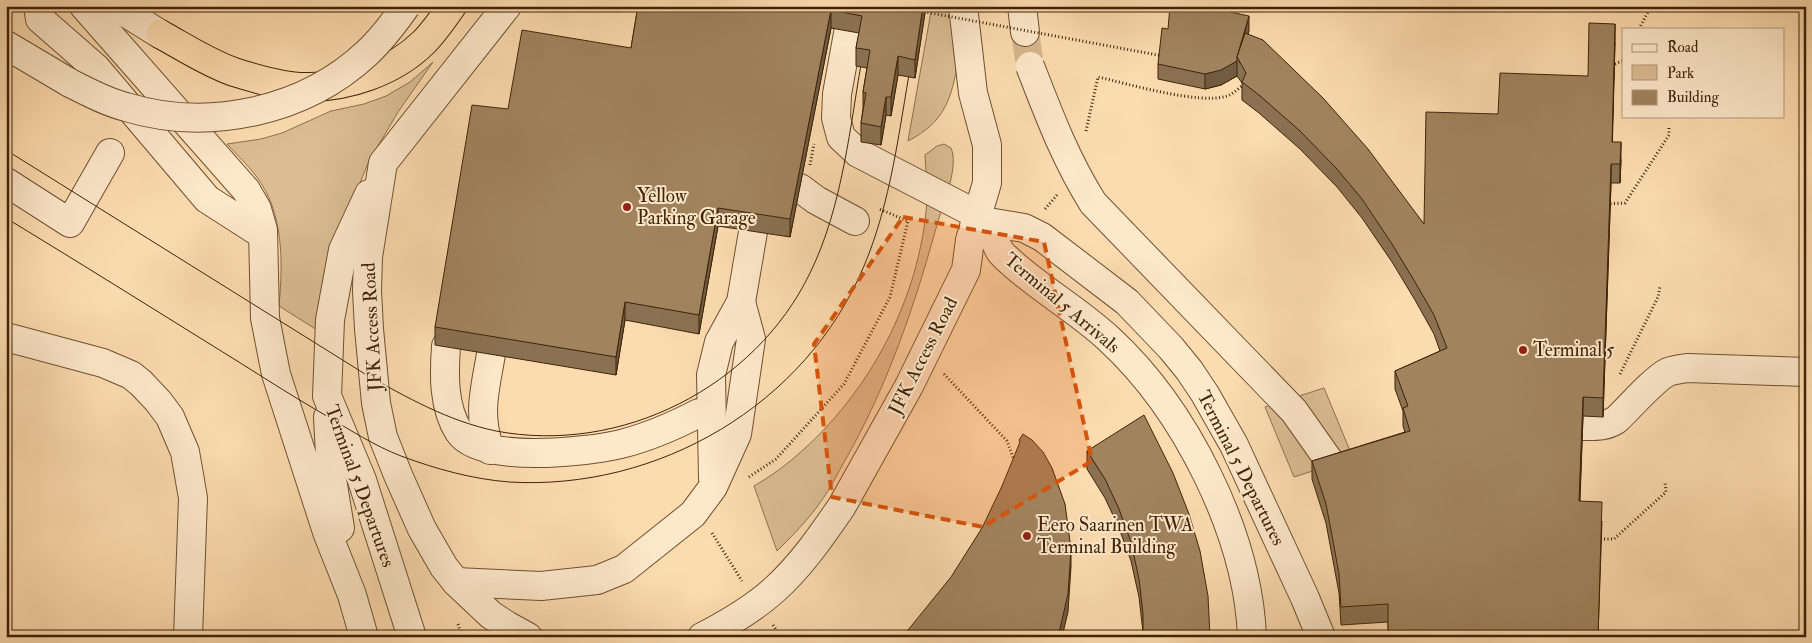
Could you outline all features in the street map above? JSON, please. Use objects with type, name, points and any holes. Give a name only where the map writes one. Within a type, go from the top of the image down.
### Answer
[{"type":"highway","points":[[160,34],[234,72],[278,83],[304,87],[324,86],[345,83],[368,76],[405,58],[423,43],[452,6]]},
{"type":"street","points":[[38,6],[40,19],[96,68],[207,199],[263,235]]},
{"type":"street","points":[[84,6],[246,190],[257,209],[263,235],[265,318],[276,374],[327,532],[352,595],[364,637]]},
{"type":"street","points":[[6,45],[70,83],[125,107],[149,114],[172,117],[218,117],[263,110],[287,102],[328,82],[366,54],[384,37],[406,6]]},
{"type":"street","name":"JFK Access Road","points":[[506,6],[383,163],[368,257],[367,291],[376,403],[383,437],[422,529],[444,567],[456,582],[491,615],[528,637]]},
{"type":"street","name":"Terminal 5 Departures","points":[[853,6],[837,94],[836,118],[841,137],[858,153],[982,218],[1024,228],[1042,237],[1126,302],[1171,348],[1205,394],[1234,445],[1302,590],[1321,637]]},
{"type":"street","name":"JFK Access Road","points":[[702,637],[773,591],[798,564],[830,524],[850,493],[883,430],[909,386],[966,270],[970,240],[982,218],[987,183],[987,145],[973,93],[963,6]]},
{"type":"street","points":[[116,7],[160,34]]},
{"type":"street","points":[[1030,66],[1054,129],[1074,172],[1093,203],[1294,411],[1337,472],[1359,510]]},
{"type":"street","points":[[6,182],[70,223],[110,153]]},
{"type":"street","name":"Terminal 5 Departures","points":[[383,163],[343,250],[330,320],[327,396],[362,480],[412,637]]},
{"type":"street","points":[[805,178],[816,200],[863,213]]},
{"type":"street","name":"Terminal 5 Arrivals","points":[[982,218],[999,250],[1030,277],[1088,320],[1110,340],[1150,384],[1175,419],[1194,449],[1210,481],[1233,539],[1247,592],[1252,637]]},
{"type":"street","points":[[456,582],[541,586],[597,580],[624,568],[693,514],[713,487],[737,434],[751,339],[741,302],[753,232]]},
{"type":"street","points":[[6,337],[103,363],[131,375],[141,382],[170,418],[185,452],[192,498],[188,637]]},
{"type":"street","points":[[446,346],[444,368],[446,395],[451,415],[460,433],[472,443],[490,450],[544,453],[597,449],[652,434],[699,413]]},
{"type":"street","points":[[490,354],[482,404],[484,432],[490,450]]},
{"type":"street","points":[[1582,426],[1610,424],[1658,379],[1667,372],[1675,370],[1687,368],[1806,372]]},
{"type":"street","points":[[327,396],[331,473],[352,595]]},
{"type":"path","points":[[1640,28],[1651,6]]},
{"type":"path","points":[[918,16],[925,12],[1169,57]]},
{"type":"path","points":[[1614,64],[1622,59]]},
{"type":"path","points":[[1098,77],[1182,96],[1212,99],[1229,96],[1243,85]]},
{"type":"path","points":[[1601,204],[1625,204],[1669,135],[1669,127]]},
{"type":"path","points":[[805,178],[814,140]]},
{"type":"path","points":[[744,480],[776,459],[844,384],[890,297],[908,221],[863,213]]},
{"type":"path","points":[[1619,378],[1658,297],[1660,286]]},
{"type":"path","points":[[942,368],[943,373],[1007,442],[1014,460]]},
{"type":"path","points":[[1592,539],[1614,539],[1666,492],[1665,482]]},
{"type":"path","points":[[708,527],[757,603]]},
{"type":"path","points":[[458,624],[462,637]]},
{"type":"highlighted area","points":[[903,217],[1044,242],[1092,461],[983,527],[832,497],[814,344]]},
{"type":"green space","points":[[932,6],[968,6],[956,74],[945,108],[931,126],[908,141]]},
{"type":"green space","points":[[433,62],[398,112],[369,161],[335,244],[317,330],[279,306],[281,273],[280,238],[272,205],[256,176],[227,144],[261,139],[282,133],[331,111],[364,104],[386,96],[410,82]]},
{"type":"green space","points":[[944,144],[951,148],[953,155],[950,184],[920,284],[886,376],[859,435],[828,491],[795,533],[777,551],[754,486],[785,465],[816,438],[841,411],[863,381],[882,350],[898,317],[911,283],[920,248],[927,205],[925,155],[937,146]]},
{"type":"green space","points":[[1324,388],[1353,458],[1294,477],[1265,407]]},
{"type":"building","name":"Yellow Parking Garage","points":[[638,6],[923,6],[915,60],[898,56],[891,97],[886,97],[881,127],[861,123],[866,93],[863,92],[870,50],[856,48],[862,16],[831,10],[790,219],[718,208],[699,315],[625,302],[616,357],[435,327],[472,105],[508,109],[522,30],[631,48]]},
{"type":"building","points":[[1170,6],[1201,6],[1249,16],[1237,61],[1221,70],[1205,74],[1158,64],[1162,28],[1168,29]]},
{"type":"building","name":"Terminal 5","points":[[1589,23],[1615,24],[1612,142],[1621,142],[1620,164],[1611,164],[1603,398],[1583,397],[1579,501],[1602,502],[1598,637],[1388,637],[1388,604],[1341,607],[1339,574],[1326,504],[1312,461],[1410,431],[1403,408],[1408,406],[1395,371],[1447,348],[1434,315],[1392,244],[1362,199],[1337,169],[1300,131],[1242,82],[1246,73],[1237,57],[1245,33],[1263,40],[1323,98],[1368,149],[1424,224],[1426,112],[1498,114],[1500,73],[1588,76]]},
{"type":"building","points":[[1144,415],[1173,473],[1189,514],[1200,551],[1208,596],[1210,637],[1143,637],[1143,614],[1139,579],[1131,542],[1105,479],[1087,451]]},
{"type":"building","name":"Eero Saarinen TWA Terminal Building","points":[[1023,434],[1032,440],[1043,452],[1052,468],[1065,504],[1071,549],[1068,594],[1058,637],[904,637],[951,577],[982,528],[1002,486]]},
{"type":"tunnel","points":[[1025,32],[1030,66]]},
{"type":"tram line","points":[[6,150],[365,374],[444,415],[496,431],[543,436],[590,432],[636,422],[679,404],[719,379],[755,349],[786,314],[810,273],[821,247],[838,193],[863,53]]},
{"type":"tram line","points":[[6,218],[353,432],[401,456],[454,473],[509,482],[565,481],[619,472],[672,454],[721,430],[765,398],[805,360],[838,316],[864,266],[881,217],[888,192],[911,63]]},
{"type":"place","name":"Yellow Parking Garage","points":[[627,207]]},
{"type":"place","name":"Terminal 5","points":[[1523,350]]},
{"type":"place","name":"Eero Saarinen TWA Terminal Building","points":[[1027,536]]}]
